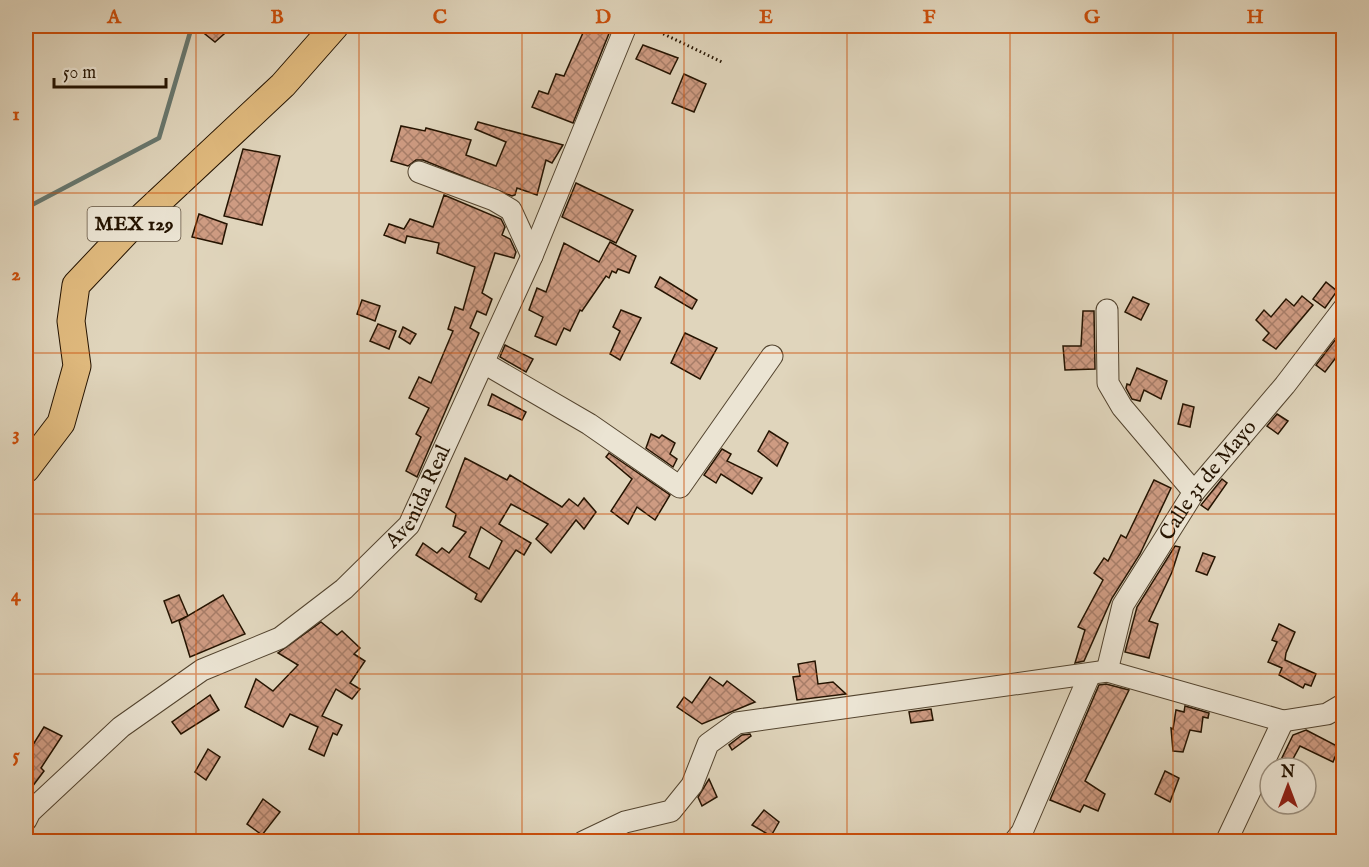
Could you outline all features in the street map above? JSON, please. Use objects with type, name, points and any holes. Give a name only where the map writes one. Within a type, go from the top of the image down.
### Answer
[{"type":"main road","name":"MEX 129","points":[[26,469],[60,423],[77,366],[71,321],[76,285],[127,231],[283,85],[335,26]]},
{"type":"street","name":"Avenida Real","points":[[26,820],[30,812],[121,727],[202,670],[280,638],[344,589],[409,525],[532,256],[627,26]]},
{"type":"street","points":[[419,172],[494,200],[511,210],[532,256]]},
{"type":"street","name":"Calle 31 de Mayo","points":[[1014,842],[1022,831],[1098,673],[1123,605],[1194,492],[1284,385],[1344,308]]},
{"type":"street","points":[[1107,310],[1108,383],[1122,407],[1194,492]]},
{"type":"street","points":[[484,363],[589,424],[680,487],[772,356]]},
{"type":"street","points":[[583,842],[625,822],[671,811],[692,785],[708,744],[736,723],[1098,673],[1283,721],[1327,714],[1344,704]]},
{"type":"street","points":[[1226,842],[1283,721]]},
{"type":"path","points":[[647,26],[724,63]]},
{"type":"building","points":[[195,26],[233,26],[215,42]]},
{"type":"building","points":[[586,26],[612,26],[573,123],[532,107],[539,91],[548,94],[556,74],[564,76]]},
{"type":"building","points":[[643,45],[678,58],[670,74],[636,59]]},
{"type":"building","points":[[684,74],[706,84],[694,112],[672,103]]},
{"type":"building","points":[[478,122],[563,145],[552,163],[546,160],[537,195],[517,188],[515,195],[512,196],[423,160],[416,160],[408,166],[391,161],[401,126],[425,131],[426,128],[471,140],[466,155],[496,166],[506,142],[475,129]]},
{"type":"building","points":[[243,149],[280,156],[262,225],[224,216]]},
{"type":"building","points":[[576,183],[633,210],[616,243],[562,217]]},
{"type":"building","points":[[444,195],[501,219],[505,227],[502,235],[510,239],[516,252],[514,258],[495,253],[482,293],[492,299],[486,315],[477,311],[470,328],[479,333],[417,477],[406,471],[421,437],[416,434],[429,408],[409,398],[419,377],[431,383],[453,331],[448,329],[455,307],[463,310],[475,267],[437,253],[439,243],[407,236],[405,243],[384,235],[389,224],[404,229],[410,219],[433,227]]},
{"type":"building","points":[[199,214],[227,224],[222,244],[192,237]]},
{"type":"building","points":[[610,242],[636,256],[629,273],[618,269],[616,273],[612,271],[609,278],[606,276],[582,311],[580,310],[570,331],[564,328],[556,345],[535,336],[543,317],[529,310],[537,288],[546,292],[564,243],[599,262]]},
{"type":"building","points":[[660,277],[697,300],[692,309],[655,287]]},
{"type":"building","points":[[1326,282],[1337,291],[1325,308],[1313,299]]},
{"type":"building","points":[[1302,296],[1313,305],[1276,349],[1263,340],[1269,333],[1256,320],[1264,310],[1271,317],[1286,299],[1294,306]]},
{"type":"building","points":[[1133,297],[1149,304],[1141,320],[1125,312]]},
{"type":"building","points":[[362,300],[380,306],[375,321],[357,314]]},
{"type":"building","points":[[621,310],[641,318],[620,360],[610,354],[620,331],[613,327]]},
{"type":"building","points":[[1083,311],[1094,311],[1095,369],[1065,370],[1063,346],[1081,346]]},
{"type":"building","points":[[378,324],[396,331],[389,349],[370,341]]},
{"type":"building","points":[[403,327],[416,334],[410,344],[399,337]]},
{"type":"building","points":[[685,333],[717,348],[700,379],[671,363]]},
{"type":"building","points":[[1339,335],[1344,338],[1344,347],[1325,372],[1316,365]]},
{"type":"building","points":[[505,345],[533,359],[526,372],[500,357]]},
{"type":"building","points":[[1137,368],[1167,381],[1161,399],[1144,390],[1140,401],[1132,399],[1126,388],[1127,384],[1130,385]]},
{"type":"building","points":[[492,394],[526,412],[522,420],[488,405]]},
{"type":"building","points":[[1183,404],[1194,407],[1190,427],[1178,424]]},
{"type":"building","points":[[1277,414],[1288,421],[1278,434],[1267,426]]},
{"type":"building","points":[[769,431],[788,443],[777,466],[758,451]]},
{"type":"building","points":[[651,434],[659,438],[662,435],[675,443],[670,454],[677,459],[673,467],[646,448]]},
{"type":"building","points":[[722,449],[731,454],[727,461],[762,478],[752,494],[721,474],[716,483],[704,475]]},
{"type":"building","points":[[609,453],[670,495],[655,520],[637,507],[628,524],[611,511],[632,479],[606,457]]},
{"type":"building","points":[[465,458],[507,480],[510,475],[562,507],[569,499],[578,506],[584,498],[596,512],[584,529],[576,520],[551,553],[536,539],[548,524],[511,504],[499,524],[531,543],[524,555],[516,550],[481,602],[475,599],[477,594],[416,555],[423,543],[437,553],[442,548],[449,553],[466,532],[453,526],[456,514],[446,507]],"holes":[[[481,527],[502,541],[489,569],[469,557]]]},
{"type":"building","points":[[1222,479],[1227,483],[1208,510],[1201,505]]},
{"type":"building","points":[[1154,480],[1171,488],[1140,554],[1112,598],[1084,661],[1075,663],[1085,630],[1078,627],[1103,580],[1094,573],[1104,558],[1108,561],[1121,535],[1126,538]]},
{"type":"building","points":[[1175,546],[1180,547],[1172,572],[1149,621],[1158,624],[1149,658],[1125,652],[1137,607]]},
{"type":"building","points":[[1203,553],[1215,557],[1207,575],[1196,571]]},
{"type":"building","points":[[179,595],[188,616],[172,623],[164,601]]},
{"type":"building","points":[[223,595],[245,634],[190,657],[179,621]]},
{"type":"building","points":[[321,622],[337,635],[342,631],[360,648],[354,654],[365,661],[350,683],[360,689],[352,699],[336,689],[322,716],[342,725],[337,735],[333,733],[324,756],[309,749],[318,727],[290,714],[283,727],[245,707],[256,679],[273,691],[298,665],[278,653]]},
{"type":"building","points":[[1279,624],[1295,632],[1285,660],[1316,674],[1311,686],[1305,684],[1303,688],[1279,675],[1282,668],[1268,662],[1277,642],[1272,640]]},
{"type":"building","points":[[815,661],[818,684],[833,682],[846,694],[797,700],[793,677],[800,676],[798,664]]},
{"type":"building","points":[[710,677],[723,686],[727,681],[755,702],[702,724],[677,707],[684,697],[692,703]]},
{"type":"building","points":[[1106,684],[1129,690],[1085,781],[1105,794],[1098,811],[1084,805],[1080,812],[1050,800],[1099,685]]},
{"type":"building","points":[[210,695],[219,710],[181,734],[172,722]]},
{"type":"building","points":[[1185,706],[1209,713],[1208,718],[1203,717],[1201,732],[1190,730],[1183,752],[1173,751],[1171,728],[1173,729],[1176,710],[1184,712]]},
{"type":"building","points":[[931,709],[933,720],[911,723],[909,712]]},
{"type":"building","points":[[44,727],[62,736],[41,768],[44,771],[26,795],[26,756]]},
{"type":"building","points":[[1306,730],[1339,747],[1333,762],[1300,746],[1295,756],[1283,756],[1293,735]]},
{"type":"building","points":[[750,734],[751,736],[732,750],[729,745],[742,735]]},
{"type":"building","points":[[208,749],[220,757],[206,780],[195,772]]},
{"type":"building","points":[[1165,771],[1179,778],[1170,802],[1155,794]]},
{"type":"building","points":[[709,779],[717,797],[702,806],[698,797]]},
{"type":"building","points":[[263,799],[280,812],[262,835],[247,824]]},
{"type":"building","points":[[764,810],[779,822],[771,836],[752,825]]},
{"type":"waterway","points":[[26,208],[159,138],[192,26]]}]
